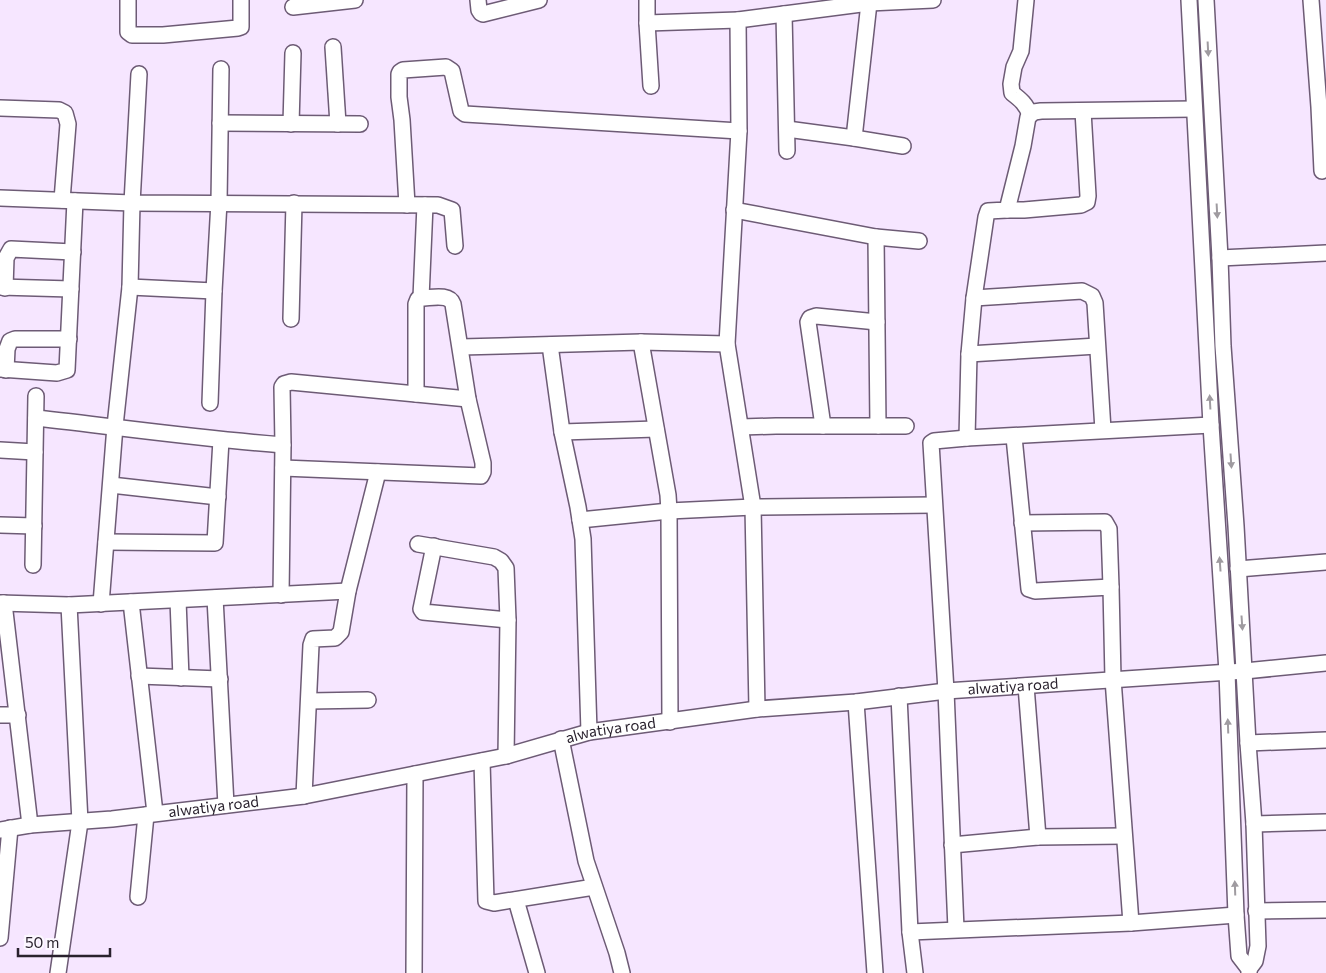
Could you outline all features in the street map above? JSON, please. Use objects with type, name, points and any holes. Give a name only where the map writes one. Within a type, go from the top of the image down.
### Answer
[{"type":"street","points":[[128,0],[128,32],[132,36],[238,28],[241,27],[242,23],[241,0]]},
{"type":"street","points":[[293,7],[355,0]]},
{"type":"street","points":[[478,0],[480,13],[483,14],[539,0]]},
{"type":"street","points":[[647,0],[651,86]]},
{"type":"street","points":[[647,23],[738,20],[869,3],[933,0]]},
{"type":"street","points":[[1007,210],[1030,115],[1022,101],[1012,93],[1011,84],[1015,63],[1021,51],[1026,0]]},
{"type":"street","points":[[1189,0],[1211,425],[1227,672],[1236,915],[1239,956],[1249,971],[1258,954],[1254,824],[1222,346],[1220,258],[1206,0]]},
{"type":"street","points":[[1311,0],[1322,171]]},
{"type":"street","points":[[854,138],[869,3]]},
{"type":"street","points":[[784,14],[788,151]]},
{"type":"street","points":[[738,20],[739,130],[727,344],[753,507],[757,709]]},
{"type":"street","points":[[333,47],[338,124]]},
{"type":"street","points":[[291,124],[293,53]]},
{"type":"street","points":[[407,205],[399,97],[399,74],[403,70],[446,67],[450,69],[461,111],[465,114],[739,130]]},
{"type":"street","points":[[210,403],[219,202],[222,69]]},
{"type":"street","points":[[101,604],[115,426],[130,287],[132,203],[139,74]]},
{"type":"street","points":[[0,108],[59,110],[65,113],[68,124],[68,200],[73,252],[68,365],[67,370],[57,373],[3,370],[10,341],[15,339],[69,339]]},
{"type":"street","points":[[1030,115],[1034,112],[1042,111],[1194,109]]},
{"type":"street","points":[[967,438],[974,298],[986,213],[988,211],[1081,205],[1087,202],[1084,111]]},
{"type":"street","points":[[220,123],[360,124]]},
{"type":"street","points":[[787,129],[903,146]]},
{"type":"street","points":[[0,198],[132,203],[219,202],[438,205],[452,210],[455,246]]},
{"type":"street","points":[[291,319],[294,203]]},
{"type":"street","points":[[421,298],[426,205]]},
{"type":"street","points":[[734,210],[876,237],[919,241]]},
{"type":"street","points":[[876,237],[878,426]]},
{"type":"street","points":[[71,289],[2,287],[6,258],[11,249],[73,252]]},
{"type":"street","points":[[1220,258],[1326,252]]},
{"type":"street","points":[[130,287],[214,291]]},
{"type":"street","points":[[974,298],[1082,291],[1092,296],[1095,303],[1103,430]]},
{"type":"street","points":[[283,468],[481,476],[483,472],[482,463],[468,399],[461,347],[452,300],[448,297],[421,298],[418,299],[416,304],[416,394]]},
{"type":"street","points":[[823,426],[808,322],[810,318],[816,316],[877,322]]},
{"type":"street","points":[[461,347],[641,342],[727,344]]},
{"type":"street","points":[[641,342],[668,495],[670,722]]},
{"type":"street","points":[[550,345],[562,432],[580,520],[584,565],[589,732]]},
{"type":"street","points":[[970,354],[1097,346]]},
{"type":"street","points":[[281,594],[282,387],[284,384],[287,382],[468,399]]},
{"type":"street","points":[[33,565],[36,396]]},
{"type":"street","points":[[36,418],[221,440],[283,445]]},
{"type":"street","points":[[956,929],[946,691],[931,443],[934,441],[967,438],[1014,437],[1103,430],[1211,425]]},
{"type":"street","points":[[741,428],[776,426],[906,426]]},
{"type":"street","points":[[562,432],[656,429]]},
{"type":"street","points":[[1014,437],[1029,589],[1035,592],[1111,587]]},
{"type":"street","points":[[106,542],[215,543],[221,440]]},
{"type":"street","points":[[0,450],[35,452]]},
{"type":"street","points":[[304,796],[312,641],[314,639],[335,638],[341,632],[348,591],[378,472]]},
{"type":"street","points":[[111,485],[218,497]]},
{"type":"street","points":[[580,520],[669,511],[753,507],[934,506]]},
{"type":"street","points":[[1022,523],[1105,522],[1109,529],[1113,679],[1131,923]]},
{"type":"street","points":[[0,525],[34,526]]},
{"type":"street","points":[[418,544],[494,557],[501,561],[506,568],[508,620],[506,756]]},
{"type":"street","points":[[434,546],[421,609],[423,612],[508,620]]},
{"type":"street","points":[[1238,569],[1326,562]]},
{"type":"street","points":[[30,824],[18,715],[7,680],[2,603],[101,604],[348,591]]},
{"type":"street","points":[[216,598],[226,805]]},
{"type":"street","points":[[178,600],[181,678]]},
{"type":"street","points":[[131,602],[150,814],[138,897]]},
{"type":"street","points":[[58,973],[80,822],[69,605]]},
{"type":"street","name":"alwatiya road","points":[[5,829],[30,824],[80,822],[304,796],[506,756],[589,732],[757,709],[856,702],[946,691],[1245,671],[1326,663]]},
{"type":"street","points":[[139,676],[220,679]]},
{"type":"street","points":[[1026,686],[1038,836]]},
{"type":"street","points":[[899,696],[910,932],[915,973]]},
{"type":"street","points":[[309,701],[368,700]]},
{"type":"street","points":[[856,702],[874,973]]},
{"type":"street","points":[[0,715],[18,715]]},
{"type":"street","points":[[561,739],[583,848],[622,973]]},
{"type":"street","points":[[1248,743],[1326,740]]},
{"type":"street","points":[[482,761],[486,901],[494,903],[594,887]]},
{"type":"street","points":[[414,973],[415,774]]},
{"type":"street","points":[[1254,824],[1326,822]]},
{"type":"street","points":[[0,938],[5,829]]},
{"type":"street","points":[[952,845],[1038,836],[1124,836]]},
{"type":"street","points":[[516,900],[537,973]]},
{"type":"street","points":[[1256,911],[1326,910]]},
{"type":"street","points":[[910,932],[1131,923],[1236,915]]}]
